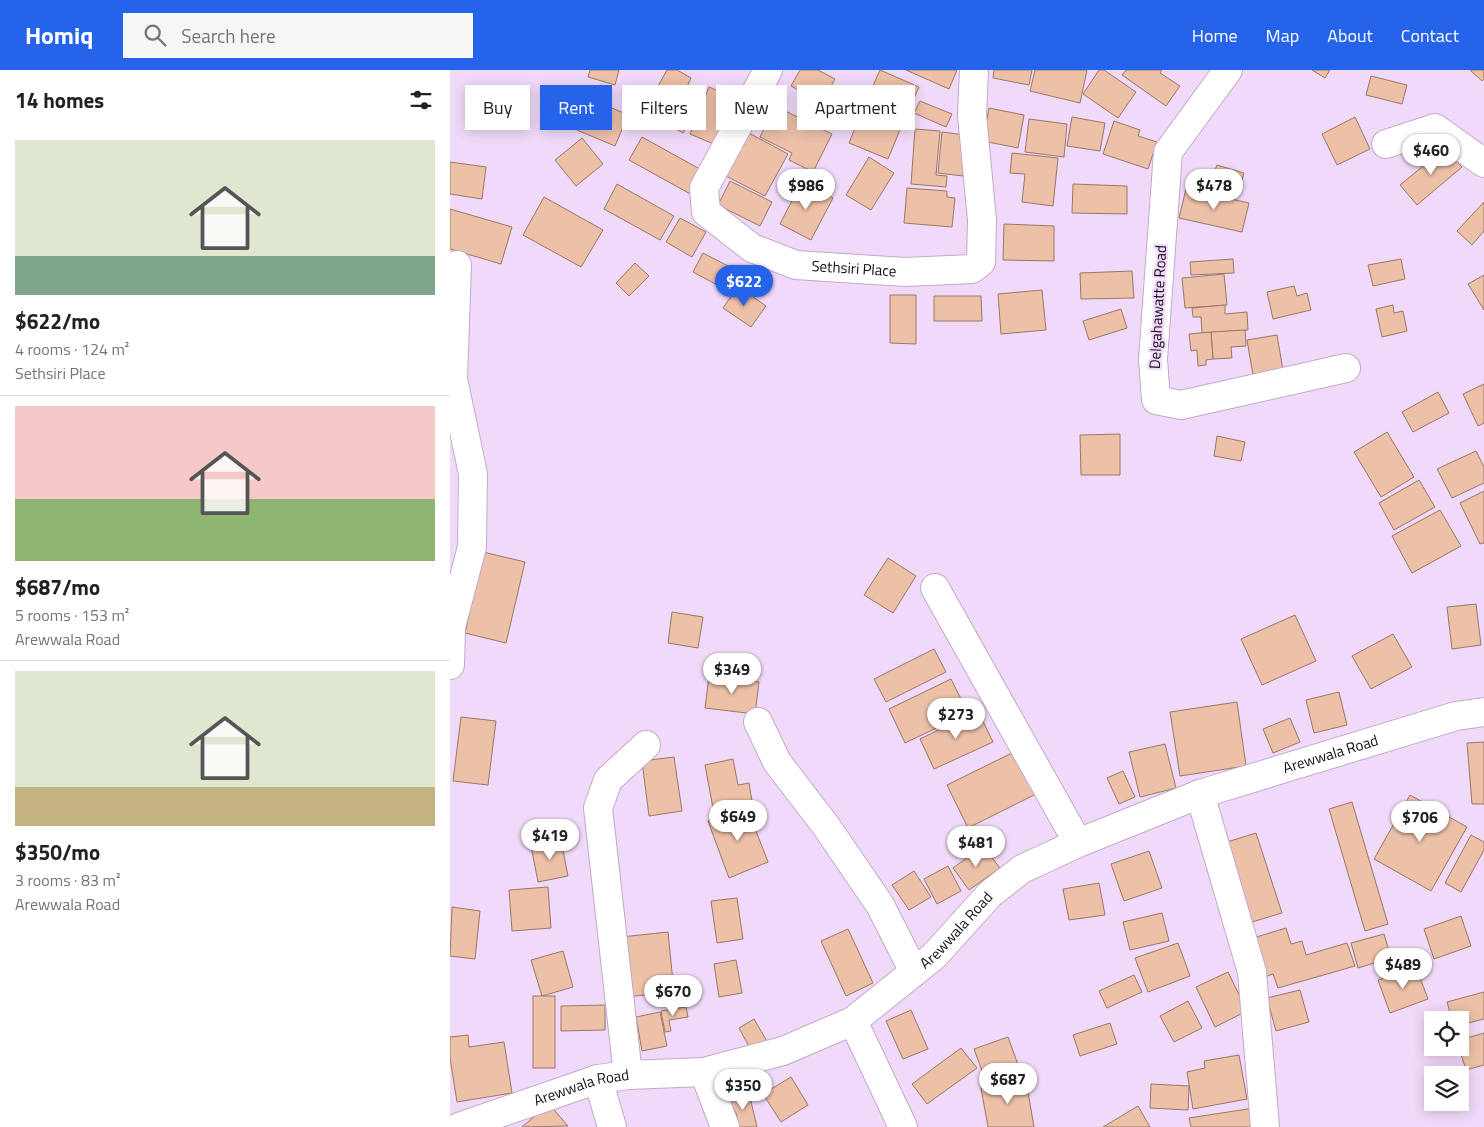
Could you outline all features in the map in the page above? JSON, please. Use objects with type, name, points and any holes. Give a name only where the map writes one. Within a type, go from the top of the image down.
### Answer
[{"type":"street","name":"Sethsiri Place","points":[[768,70],[704,188],[706,212],[752,248],[796,266],[905,272],[972,269],[981,262],[982,220],[972,115],[974,70]]},
{"type":"street","name":"Delgahawatte Road","points":[[1228,70],[1168,152],[1153,359],[1156,400],[1181,405],[1346,368]]},
{"type":"street","points":[[1386,144],[1435,128],[1484,163]]},
{"type":"street","points":[[450,665],[451,627],[472,547],[473,474],[453,379],[458,265]]},
{"type":"street","points":[[935,588],[1078,844]]},
{"type":"street","name":"Arewwala Road","points":[[459,1127],[598,1079],[628,1075],[704,1072],[783,1051],[853,1021],[934,956],[990,894],[1022,869],[1200,794],[1456,716],[1484,712]]},
{"type":"street","points":[[758,722],[777,762],[826,826],[880,905],[914,972]]},
{"type":"street","points":[[628,1075],[598,808],[608,780],[646,745]]},
{"type":"street","points":[[1200,794],[1252,972],[1265,1127]]},
{"type":"street","points":[[853,1021],[903,1127]]},
{"type":"street","points":[[704,1072],[725,1127]]},
{"type":"street","points":[[598,1079],[612,1127]]},
{"type":"building","points":[[590,70],[619,70],[615,85],[588,77]]},
{"type":"building","points":[[667,70],[677,70],[691,78],[688,85],[659,85]]},
{"type":"building","points":[[800,70],[818,70],[835,79],[832,85],[797,85],[797,89],[791,86]]},
{"type":"building","points":[[880,70],[914,85],[873,85]]},
{"type":"building","points":[[906,70],[957,70],[949,89]]},
{"type":"building","points":[[994,70],[1032,70],[1029,85],[993,78]]},
{"type":"building","points":[[1035,70],[1087,70],[1080,103],[1030,91]]},
{"type":"building","points":[[1099,70],[1104,70],[1136,92],[1118,118],[1083,94]]},
{"type":"building","points":[[1126,70],[1162,70],[1160,73],[1180,86],[1166,106],[1122,75]]},
{"type":"building","points":[[1312,70],[1330,70],[1325,78]]},
{"type":"building","points":[[1470,70],[1484,70],[1484,79],[1482,81]]},
{"type":"building","points":[[1371,76],[1407,85],[1402,104],[1366,95]]},
{"type":"building","points":[[915,85],[919,87],[915,96]]},
{"type":"building","points":[[709,87],[716,90],[716,130],[722,130],[716,145],[690,134],[692,130],[706,130],[706,94]]},
{"type":"building","points":[[920,101],[952,114],[946,127],[915,113]]},
{"type":"building","points":[[612,108],[622,112],[622,129],[615,146],[577,130],[612,130]]},
{"type":"building","points":[[989,108],[1024,115],[1018,148],[983,141]]},
{"type":"building","points":[[787,112],[797,117],[797,130],[824,130],[832,134],[813,172],[789,160],[792,153],[760,137],[763,130],[787,130]]},
{"type":"building","points":[[1072,117],[1105,123],[1100,151],[1067,146]]},
{"type":"building","points":[[1355,117],[1370,149],[1337,165],[1322,134]]},
{"type":"building","points":[[1029,119],[1067,124],[1064,157],[1025,152]]},
{"type":"building","points":[[1114,121],[1140,130],[1138,136],[1157,142],[1148,169],[1103,154]]},
{"type":"building","points":[[915,129],[940,131],[936,175],[947,176],[946,187],[911,184]]},
{"type":"building","points":[[854,130],[900,130],[888,159],[849,143]]},
{"type":"building","points":[[747,132],[788,154],[765,196],[724,175]]},
{"type":"building","points":[[942,132],[966,135],[963,176],[938,173]]},
{"type":"building","points":[[642,137],[707,173],[694,196],[629,160]]},
{"type":"building","points":[[582,138],[603,164],[576,186],[555,160]]},
{"type":"building","points":[[1445,148],[1462,167],[1417,205],[1400,185]]},
{"type":"building","points":[[1012,153],[1058,158],[1053,206],[1022,202],[1025,174],[1010,173]]},
{"type":"building","points":[[869,157],[894,173],[871,210],[846,195]]},
{"type":"building","points":[[450,162],[486,167],[482,199],[450,194]]},
{"type":"building","points":[[1217,165],[1244,173],[1241,184],[1213,175]]},
{"type":"building","points":[[730,181],[772,202],[760,226],[718,205]]},
{"type":"building","points":[[802,181],[833,198],[811,240],[780,224]]},
{"type":"building","points":[[617,184],[674,216],[660,240],[604,209]]},
{"type":"building","points":[[1073,184],[1127,186],[1127,214],[1072,213]]},
{"type":"building","points":[[907,188],[947,191],[947,197],[955,198],[952,227],[904,223]]},
{"type":"building","points":[[1186,189],[1249,203],[1242,232],[1179,218]]},
{"type":"building","points":[[544,197],[603,230],[581,267],[523,235]]},
{"type":"building","points":[[1484,202],[1484,231],[1472,245],[1457,231]]},
{"type":"building","points":[[450,209],[512,227],[501,264],[450,249]]},
{"type":"building","points":[[680,218],[706,232],[692,257],[666,242]]},
{"type":"building","points":[[1004,224],[1054,226],[1054,261],[1003,260]]},
{"type":"building","points":[[703,253],[732,268],[721,287],[693,272]]},
{"type":"building","points":[[1233,259],[1234,273],[1191,275],[1190,262]]},
{"type":"building","points":[[1401,259],[1405,279],[1373,286],[1368,265]]},
{"type":"building","points":[[635,263],[649,276],[629,296],[616,283]]},
{"type":"building","points":[[1132,271],[1134,298],[1081,299],[1080,273]]},
{"type":"building","points":[[1224,274],[1227,305],[1185,308],[1182,278]]},
{"type":"building","points":[[1484,275],[1484,310],[1468,284]]},
{"type":"building","points":[[738,286],[766,306],[751,327],[723,308]]},
{"type":"building","points":[[1294,286],[1297,296],[1307,293],[1311,310],[1273,319],[1267,292]]},
{"type":"building","points":[[1042,290],[1046,330],[1001,334],[998,294]]},
{"type":"building","points":[[890,295],[916,295],[916,344],[890,343]]},
{"type":"building","points":[[934,296],[981,296],[982,321],[934,321]]},
{"type":"building","points":[[1225,305],[1225,314],[1247,312],[1248,330],[1202,333],[1201,317],[1193,317],[1192,308]]},
{"type":"building","points":[[1393,305],[1394,313],[1403,311],[1407,331],[1382,337],[1376,309]]},
{"type":"building","points":[[1121,309],[1127,328],[1089,340],[1083,321]]},
{"type":"building","points":[[1245,330],[1246,346],[1231,347],[1232,358],[1213,359],[1211,332]]},
{"type":"building","points":[[1211,332],[1213,359],[1206,360],[1206,365],[1198,366],[1197,350],[1191,351],[1189,334]]},
{"type":"building","points":[[1277,335],[1283,370],[1253,375],[1247,340]]},
{"type":"building","points":[[1484,384],[1484,423],[1478,426],[1463,394]]},
{"type":"building","points":[[1438,392],[1449,413],[1413,432],[1402,412]]},
{"type":"building","points":[[1387,432],[1414,477],[1381,497],[1354,452]]},
{"type":"building","points":[[1120,434],[1120,475],[1081,475],[1080,435]]},
{"type":"building","points":[[1217,436],[1245,442],[1241,461],[1214,456]]},
{"type":"building","points":[[1476,451],[1484,467],[1484,483],[1452,498],[1437,469]]},
{"type":"building","points":[[1419,480],[1435,507],[1394,530],[1379,503]]},
{"type":"building","points":[[1484,491],[1484,543],[1480,544],[1460,503]]},
{"type":"building","points":[[1440,510],[1461,546],[1412,573],[1392,536]]},
{"type":"building","points":[[483,552],[525,562],[506,643],[465,633]]},
{"type":"building","points":[[888,558],[916,576],[893,613],[864,595]]},
{"type":"building","points":[[1476,604],[1481,645],[1452,649],[1447,607]]},
{"type":"building","points":[[672,612],[703,617],[698,648],[668,643]]},
{"type":"building","points":[[1295,615],[1316,661],[1262,685],[1241,639]]},
{"type":"building","points":[[1393,634],[1412,667],[1371,689],[1352,656]]},
{"type":"building","points":[[934,649],[946,672],[886,702],[874,679]]},
{"type":"building","points":[[709,676],[759,682],[755,714],[705,708]]},
{"type":"building","points":[[951,679],[968,713],[905,743],[889,709]]},
{"type":"building","points":[[1339,692],[1347,725],[1314,733],[1306,700]]},
{"type":"building","points":[[1237,702],[1246,766],[1180,776],[1170,712]]},
{"type":"building","points":[[978,711],[993,742],[934,769],[920,739]]},
{"type":"building","points":[[461,717],[496,721],[488,785],[453,781]]},
{"type":"building","points":[[1290,718],[1300,742],[1273,753],[1263,729]]},
{"type":"building","points":[[1484,742],[1484,804],[1472,804],[1467,743]]},
{"type":"building","points":[[1165,744],[1176,788],[1140,797],[1129,752]]},
{"type":"building","points":[[1014,752],[1036,794],[968,828],[947,785]]},
{"type":"building","points":[[674,757],[682,811],[649,816],[642,761]]},
{"type":"building","points":[[733,759],[738,785],[749,783],[752,801],[713,808],[705,765]]},
{"type":"building","points":[[1123,771],[1135,797],[1119,804],[1107,778]]},
{"type":"building","points":[[1410,795],[1467,827],[1431,891],[1374,859]]},
{"type":"building","points":[[1352,802],[1388,924],[1365,931],[1329,809]]},
{"type":"building","points":[[746,805],[768,862],[729,878],[708,821]]},
{"type":"building","points":[[1256,833],[1282,913],[1252,922],[1227,842]]},
{"type":"building","points":[[1471,835],[1484,842],[1484,850],[1461,892],[1445,883]]},
{"type":"building","points":[[561,840],[568,876],[538,882],[531,846]]},
{"type":"building","points":[[983,846],[1000,868],[969,890],[953,868]]},
{"type":"building","points":[[1149,851],[1162,888],[1124,901],[1111,864]]},
{"type":"building","points":[[948,866],[961,891],[937,904],[924,879]]},
{"type":"building","points":[[914,871],[931,897],[909,910],[892,885]]},
{"type":"building","points":[[1099,883],[1105,915],[1069,920],[1063,889]]},
{"type":"building","points":[[548,887],[551,928],[512,931],[509,890]]},
{"type":"building","points":[[737,898],[743,939],[717,943],[711,901]]},
{"type":"building","points":[[452,907],[480,911],[475,959],[450,956]]},
{"type":"building","points":[[1162,913],[1169,941],[1130,950],[1123,922]]},
{"type":"building","points":[[1461,916],[1471,946],[1434,959],[1424,929]]},
{"type":"building","points":[[1286,928],[1291,944],[1302,941],[1306,955],[1347,943],[1355,966],[1278,988],[1273,974],[1265,977],[1253,938]]},
{"type":"building","points":[[848,929],[873,983],[846,996],[821,941]]},
{"type":"building","points":[[668,932],[674,992],[626,997],[621,937]]},
{"type":"building","points":[[1384,934],[1391,958],[1358,968],[1351,943]]},
{"type":"building","points":[[1178,943],[1190,976],[1148,992],[1135,958]]},
{"type":"building","points":[[563,951],[573,987],[542,996],[531,960]]},
{"type":"building","points":[[736,960],[742,993],[719,997],[714,964]]},
{"type":"building","points":[[1416,967],[1428,999],[1390,1013],[1378,980]]},
{"type":"building","points":[[1228,972],[1247,1011],[1215,1027],[1196,987]]},
{"type":"building","points":[[1134,975],[1142,992],[1107,1008],[1099,991]]},
{"type":"building","points":[[1300,990],[1309,1022],[1276,1031],[1267,998]]},
{"type":"building","points":[[1484,992],[1484,1019],[1469,1023],[1469,1011],[1450,1011],[1447,1002]]},
{"type":"building","points":[[533,996],[555,996],[555,1068],[533,1068]]},
{"type":"building","points":[[1188,1001],[1202,1028],[1174,1042],[1160,1016]]},
{"type":"building","points":[[605,1005],[605,1030],[561,1031],[561,1006]]},
{"type":"building","points":[[686,1007],[688,1017],[669,1020],[671,1031],[665,1032],[661,1011]]},
{"type":"building","points":[[911,1010],[928,1049],[903,1059],[886,1021]]},
{"type":"building","points":[[660,1012],[667,1046],[642,1051],[636,1017]]},
{"type":"building","points":[[754,1019],[768,1043],[752,1052],[739,1028]]},
{"type":"building","points":[[1110,1023],[1117,1044],[1080,1056],[1073,1035]]},
{"type":"building","points":[[1484,1033],[1484,1065],[1469,1069],[1469,1066],[1465,1066],[1462,1056],[1469,1056],[1469,1037]]},
{"type":"building","points":[[468,1035],[469,1047],[504,1042],[512,1093],[457,1102],[450,1058],[450,1037]]},
{"type":"building","points":[[1008,1037],[1020,1070],[986,1082],[974,1049]]},
{"type":"building","points":[[961,1048],[977,1068],[927,1104],[912,1084]]},
{"type":"building","points":[[1239,1055],[1247,1099],[1193,1109],[1187,1072],[1205,1068],[1204,1061]]},
{"type":"building","points":[[791,1077],[808,1105],[781,1122],[763,1094]]},
{"type":"building","points":[[1026,1080],[1034,1127],[988,1127],[981,1088]]},
{"type":"building","points":[[1151,1084],[1189,1086],[1188,1110],[1150,1108]]},
{"type":"building","points":[[749,1093],[757,1127],[735,1127],[737,1115],[727,1097]]},
{"type":"building","points":[[549,1104],[568,1126],[522,1127]]},
{"type":"building","points":[[1138,1106],[1150,1127],[1103,1127]]},
{"type":"building","points":[[1254,1108],[1257,1127],[1191,1127],[1189,1118]]}]
